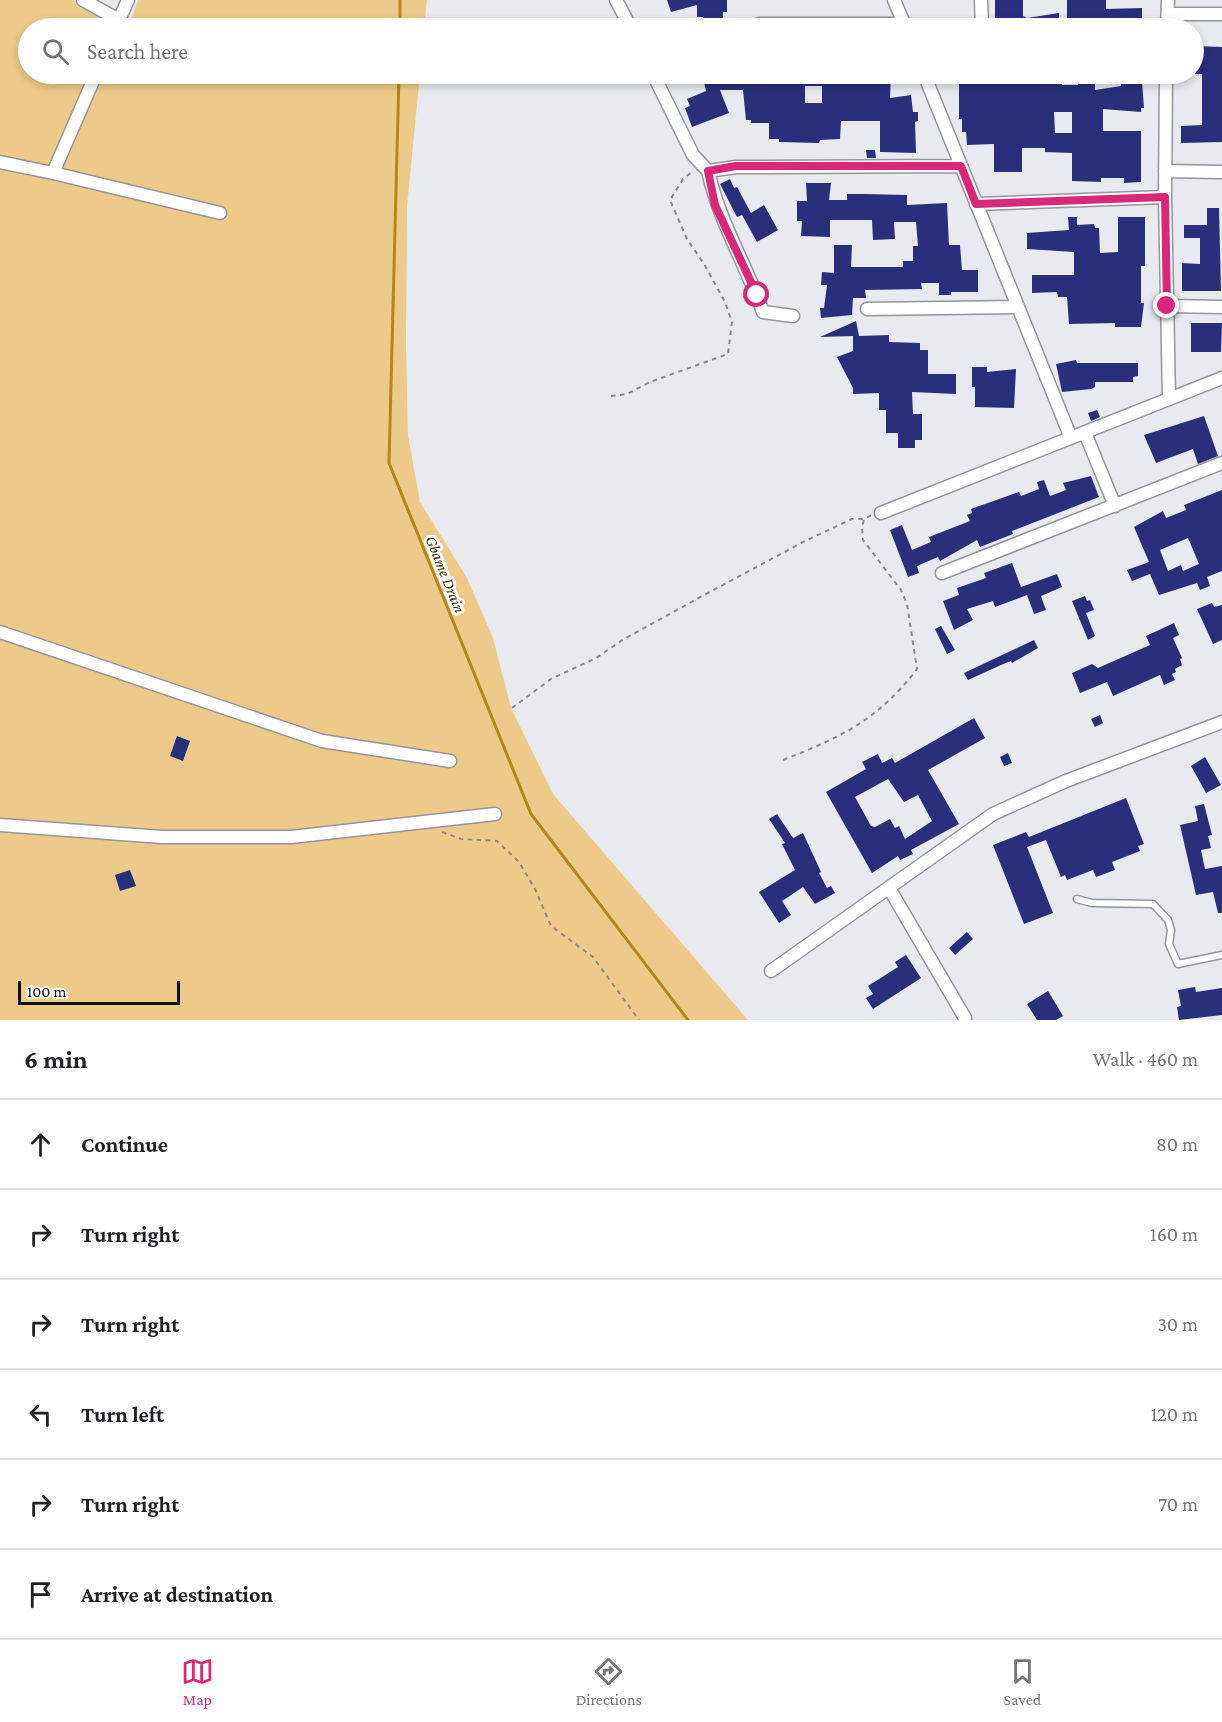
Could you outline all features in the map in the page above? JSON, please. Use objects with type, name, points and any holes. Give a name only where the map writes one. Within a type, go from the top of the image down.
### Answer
[{"type":"street","points":[[83,0],[108,18]]},
{"type":"street","points":[[120,18],[128,0]]},
{"type":"street","points":[[616,0],[626,18]]},
{"type":"street","points":[[894,0],[902,18]]},
{"type":"street","points":[[981,0],[982,18]]},
{"type":"street","points":[[1168,0],[1168,18]]},
{"type":"street","points":[[1168,14],[1222,14]]},
{"type":"street","points":[[53,173],[92,84]]},
{"type":"street","points":[[658,84],[693,155],[704,168],[715,205],[730,242],[747,269],[763,312],[793,316]]},
{"type":"street","points":[[928,84],[1071,438]]},
{"type":"street","points":[[1166,84],[1165,197],[1169,398]]},
{"type":"street","points":[[0,162],[220,213]]},
{"type":"street","points":[[704,168],[961,166]]},
{"type":"street","points":[[1165,171],[1222,172]]},
{"type":"street","points":[[976,204],[1165,197]]},
{"type":"street","points":[[1167,306],[1222,307]]},
{"type":"street","points":[[867,309],[1018,307]]},
{"type":"street","points":[[881,513],[1222,378]]},
{"type":"street","points":[[1084,434],[1115,506]]},
{"type":"street","points":[[942,573],[1222,463]]},
{"type":"street","points":[[0,633],[322,741],[450,760]]},
{"type":"street","points":[[771,971],[993,814],[1029,796],[1163,742],[1222,722]]},
{"type":"street","points":[[0,825],[162,837],[291,837],[495,814]]},
{"type":"street","points":[[890,888],[964,1018]]},
{"type":"lane","points":[[1077,899],[1092,903],[1153,904],[1168,920],[1171,930],[1168,944],[1178,964],[1222,955]]},
{"type":"path","points":[[611,396],[627,394],[728,354],[732,322],[725,302],[687,239],[670,200],[683,179],[704,168]]},
{"type":"path","points":[[512,708],[551,679],[596,658],[624,639],[805,541],[852,519],[864,519],[881,513]]},
{"type":"path","points":[[783,760],[835,739],[870,719],[902,689],[917,669],[907,604],[901,590],[863,540],[864,519]]},
{"type":"path","points":[[441,832],[461,839],[497,841],[519,862],[535,889],[551,926],[593,957],[639,1020]]},
{"type":"shaded area","points":[[0,0],[73,0],[112,18],[18,18],[18,84],[419,84],[407,206],[406,345],[408,436],[420,502],[467,578],[493,638],[511,708],[553,794],[748,1020],[0,1020]]},
{"type":"shaded area","points":[[138,0],[427,0],[425,18],[132,18]]},
{"type":"building","points":[[667,0],[727,0],[727,12],[723,12],[723,18],[697,17],[697,5],[671,12]]},
{"type":"building","points":[[995,0],[1023,0],[1023,16],[1027,18],[995,18]]},
{"type":"building","points":[[1067,0],[1106,0],[1106,9],[1142,8],[1142,18],[1067,18]]},
{"type":"building","points":[[1059,13],[1059,18],[1027,18]]},
{"type":"building","points":[[1204,46],[1222,47],[1222,142],[1181,143],[1181,126],[1202,125]]},
{"type":"building","points":[[704,84],[891,84],[890,98],[911,95],[913,112],[918,112],[918,121],[915,122],[916,153],[880,152],[880,121],[841,121],[840,139],[820,140],[819,143],[779,142],[779,139],[769,139],[769,123],[751,123],[751,120],[746,120],[743,90],[720,90],[729,113],[692,127],[685,108],[690,106],[687,99],[706,91]],"holes":[[[805,86],[822,86],[822,103],[805,103]]]},
{"type":"building","points":[[959,84],[1095,84],[1095,90],[1121,86],[1121,84],[1142,84],[1144,108],[1141,108],[1141,112],[1103,109],[1103,131],[1141,131],[1141,182],[1124,183],[1124,178],[1101,178],[1101,182],[1072,181],[1072,153],[1045,152],[1045,148],[1022,148],[1022,172],[994,172],[994,144],[967,145],[966,132],[962,132],[962,119],[959,119]],"holes":[[[1054,112],[1072,112],[1072,133],[1055,133]]]},
{"type":"building","points":[[866,150],[875,150],[876,158],[867,158]]},
{"type":"building","points":[[730,179],[751,213],[764,205],[778,230],[757,242],[742,215],[737,217],[720,184]]},
{"type":"building","points":[[806,183],[831,183],[829,200],[847,200],[847,194],[907,195],[907,205],[947,203],[949,245],[960,245],[962,270],[978,270],[978,292],[951,292],[951,295],[939,295],[939,283],[921,283],[922,289],[865,290],[866,298],[853,298],[852,315],[821,318],[820,308],[824,308],[827,285],[821,285],[822,272],[834,273],[834,245],[852,245],[851,267],[903,267],[903,261],[913,261],[913,246],[918,246],[916,222],[894,222],[895,239],[873,240],[872,220],[830,220],[830,237],[801,236],[802,221],[797,221],[797,201],[807,201]]},
{"type":"building","points":[[1207,208],[1219,208],[1221,291],[1182,291],[1182,263],[1200,264],[1200,238],[1184,238],[1184,225],[1207,225]]},
{"type":"building","points":[[1068,217],[1077,217],[1077,225],[1094,224],[1095,228],[1099,228],[1100,253],[1118,252],[1118,217],[1145,217],[1145,266],[1141,266],[1141,303],[1144,303],[1141,327],[1115,327],[1115,323],[1069,324],[1067,297],[1058,297],[1057,292],[1032,293],[1032,275],[1074,275],[1074,252],[1027,249],[1027,233],[1069,230]]},
{"type":"building","points":[[856,321],[859,336],[889,335],[889,342],[920,343],[920,350],[928,350],[928,374],[956,374],[956,394],[912,392],[913,414],[922,414],[922,440],[915,440],[915,448],[898,448],[898,433],[886,433],[886,410],[879,410],[879,393],[853,394],[853,388],[837,357],[853,351],[853,336],[820,337]]},
{"type":"building","points":[[1191,323],[1222,323],[1221,352],[1191,352]]},
{"type":"building","points":[[1076,360],[1077,363],[1138,363],[1138,376],[1133,377],[1133,382],[1095,382],[1095,387],[1091,389],[1062,392],[1056,364]]},
{"type":"building","points":[[972,367],[987,367],[987,372],[1016,369],[1014,408],[975,407]]},
{"type":"building","points":[[1097,410],[1100,417],[1091,421],[1088,413]]},
{"type":"building","points":[[1204,416],[1218,456],[1198,464],[1193,449],[1156,463],[1144,435]]},
{"type":"building","points":[[1091,476],[1099,497],[1012,531],[1013,534],[980,547],[977,540],[940,561],[938,557],[917,566],[919,573],[908,577],[890,530],[902,525],[912,550],[931,542],[929,537],[970,521],[967,515],[972,513],[971,509],[1019,492],[1021,496],[1039,489],[1037,482],[1044,480],[1050,496],[1066,490],[1063,483]]},
{"type":"building","points":[[1222,490],[1222,571],[1207,577],[1210,586],[1200,590],[1197,583],[1159,595],[1150,574],[1132,581],[1127,570],[1149,562],[1134,527],[1163,511],[1166,518],[1186,510],[1184,505]],"holes":[[[1188,538],[1199,564],[1183,571],[1181,565],[1168,571],[1160,550]]]},
{"type":"building","points":[[1012,563],[1021,587],[1057,574],[1062,587],[1041,596],[1046,610],[1034,614],[1027,595],[995,607],[993,601],[967,609],[973,620],[954,630],[943,601],[959,595],[957,588],[986,578],[984,573]]},
{"type":"building","points":[[1085,596],[1087,601],[1090,600],[1094,610],[1086,613],[1095,636],[1088,640],[1072,601]]},
{"type":"building","points":[[1212,603],[1214,607],[1222,605],[1222,640],[1213,644],[1197,609]]},
{"type":"building","points":[[1174,623],[1179,635],[1173,638],[1182,658],[1180,659],[1182,665],[1172,674],[1175,680],[1164,685],[1160,675],[1113,696],[1107,682],[1080,693],[1072,673],[1092,664],[1098,668],[1150,645],[1146,636]]},
{"type":"building","points":[[941,626],[955,650],[947,654],[935,629]]},
{"type":"building","points":[[1034,640],[1038,648],[1012,663],[1011,661],[968,680],[964,673]]},
{"type":"building","points":[[1100,715],[1103,723],[1095,727],[1091,719]]},
{"type":"building","points":[[974,718],[985,738],[928,770],[959,824],[911,850],[913,854],[900,860],[898,856],[872,873],[826,792],[866,769],[862,762],[878,754],[882,763],[892,758],[895,763]],"holes":[[[888,779],[904,802],[918,795],[932,821],[905,839],[899,826],[895,828],[890,819],[875,827],[871,826],[855,797]]]},
{"type":"building","points":[[177,736],[190,741],[183,761],[170,756]]},
{"type":"building","points":[[1008,753],[1012,763],[1004,766],[1000,757]]},
{"type":"building","points":[[1205,757],[1221,785],[1206,793],[1191,766]]},
{"type":"building","points":[[1126,798],[1144,844],[1138,846],[1140,851],[1112,862],[1115,870],[1096,877],[1093,870],[1067,880],[1065,875],[1061,877],[1046,840],[1027,847],[1053,913],[1024,924],[993,845],[1026,832],[1029,837]]},
{"type":"building","points":[[1204,804],[1212,835],[1208,836],[1211,848],[1201,850],[1205,869],[1222,866],[1222,913],[1218,913],[1213,892],[1196,895],[1180,825],[1198,821],[1195,806]]},
{"type":"building","points":[[777,814],[793,838],[803,833],[827,888],[831,886],[835,893],[815,904],[803,887],[782,901],[791,915],[779,923],[759,892],[795,870],[782,844],[785,843],[769,819]]},
{"type":"building","points":[[130,870],[136,886],[120,891],[115,875]]},
{"type":"building","points":[[967,932],[973,939],[955,955],[949,948]]},
{"type":"building","points":[[906,955],[921,978],[873,1009],[866,998],[873,994],[868,986],[898,967],[895,962]]},
{"type":"building","points":[[1195,987],[1196,992],[1222,988],[1222,1015],[1179,1020],[1177,1007],[1181,1006],[1178,990]]},
{"type":"building","points":[[1048,991],[1063,1016],[1056,1020],[1037,1020],[1027,1004]]},
{"type":"waterway","name":"Gbame Drain","points":[[400,0],[400,18]]},
{"type":"waterway","name":"Gbame Drain","points":[[399,84],[389,463],[531,814],[688,1020]]},
{"type":"route","points":[[757,295],[747,269],[730,242],[715,205],[708,171],[736,166],[961,166],[976,204],[1165,197],[1167,306]]}]
